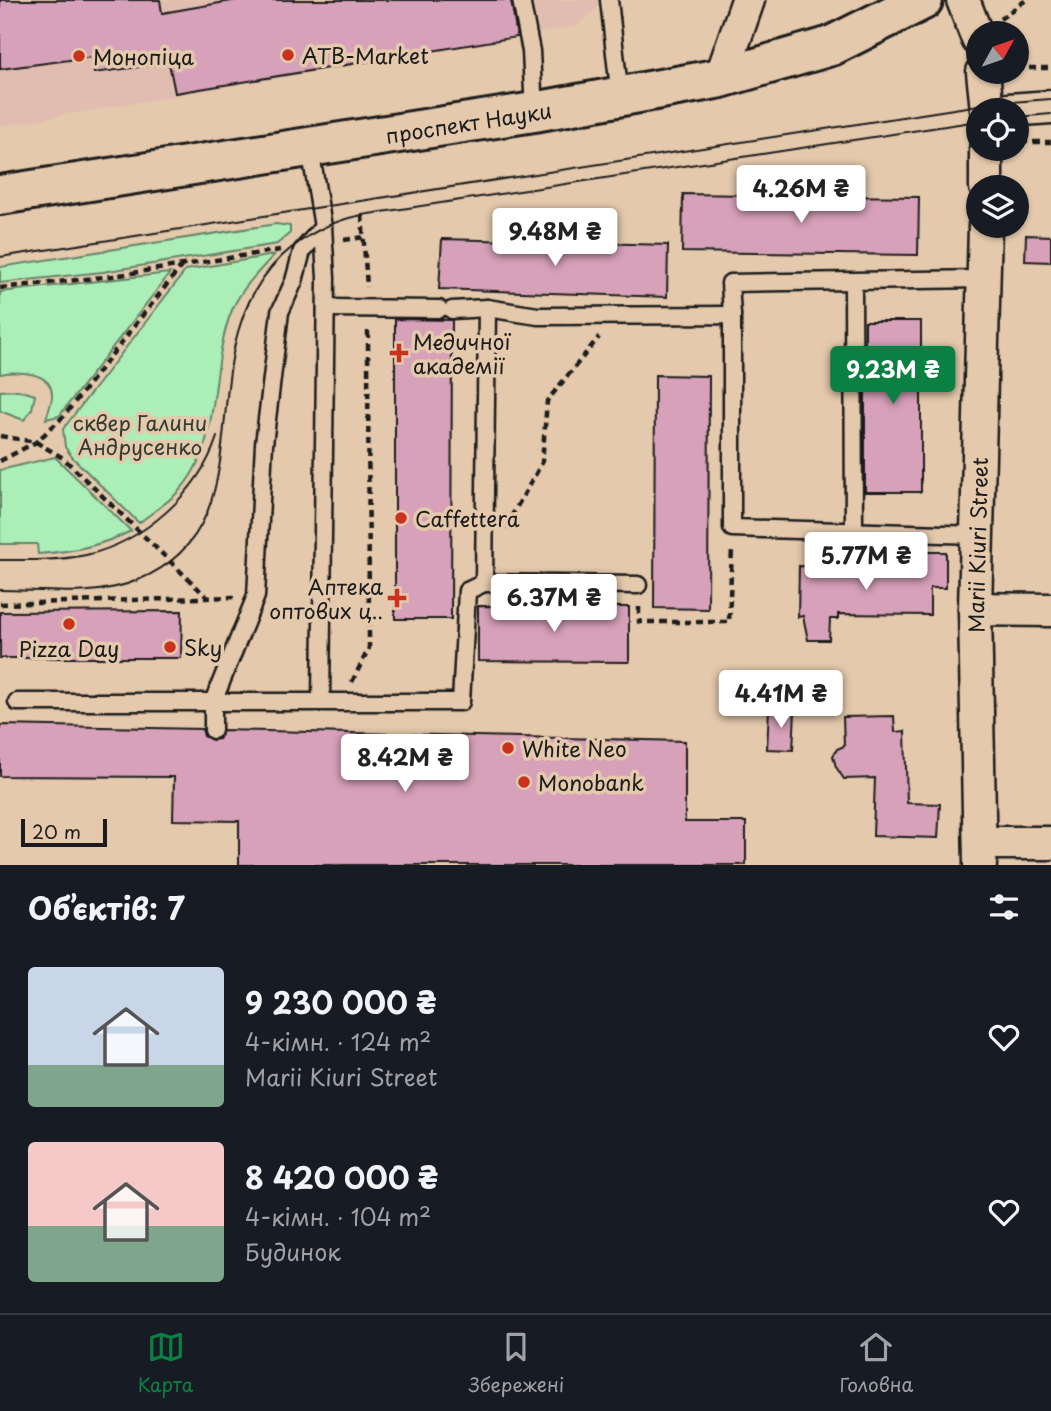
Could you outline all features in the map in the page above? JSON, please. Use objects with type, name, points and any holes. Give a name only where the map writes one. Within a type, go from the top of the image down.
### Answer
[{"type":"main road","name":"проспект Науки","points":[[0,195],[534,112],[721,78],[831,46],[923,0]]},
{"type":"street","points":[[721,78],[748,0]]},
{"type":"street","points":[[963,0],[971,21]]},
{"type":"street","points":[[1029,109],[1051,107]]},
{"type":"street","name":"Marii Kiuri Street","points":[[980,854],[975,609],[985,238]]},
{"type":"street","points":[[975,609],[1051,610]]},
{"type":"street","points":[[980,854],[1051,843]]},
{"type":"lane","points":[[521,0],[531,51],[534,112]]},
{"type":"lane","points":[[608,0],[620,98]]},
{"type":"lane","points":[[310,148],[324,235],[326,308],[321,702]]},
{"type":"lane","points":[[213,730],[213,702],[256,597],[264,444],[279,312],[294,281],[302,251],[324,235]]},
{"type":"lane","points":[[979,535],[732,528],[730,283],[984,279]]},
{"type":"lane","points":[[853,282],[854,531]]},
{"type":"lane","points":[[326,308],[487,308],[538,316],[732,315]]},
{"type":"lane","points":[[484,583],[487,308]]},
{"type":"lane","points":[[17,702],[461,702],[467,591],[484,583],[504,582],[638,585]]},
{"type":"path","points":[[1029,68],[1051,68]]},
{"type":"path","points":[[1029,142],[1051,142]]},
{"type":"path","points":[[342,702],[369,648],[368,308],[362,215]]},
{"type":"path","points":[[324,235],[365,237]]},
{"type":"path","points":[[0,288],[113,276],[307,246]]},
{"type":"path","points":[[0,461],[36,443],[63,417],[184,264]]},
{"type":"path","points":[[504,582],[511,517],[542,463],[547,401],[616,316]]},
{"type":"path","points":[[0,436],[36,443],[63,458],[208,598]]},
{"type":"path","points":[[638,585],[639,622],[730,622],[732,528]]},
{"type":"path","points":[[0,604],[256,597]]},
{"type":"shaded area","points":[[0,0],[606,0],[577,26],[0,126]]},
{"type":"green space","points":[[276,224],[290,226],[290,233],[277,244],[102,272],[0,283],[0,267]]},
{"type":"green space","name":"сквер Галини Андрусенко","points":[[274,255],[245,288],[232,310],[220,356],[209,429],[192,474],[173,497],[139,523],[73,458],[65,447],[63,429],[186,270]]},
{"type":"green space","name":"сквер Галини Андрусенко","points":[[170,273],[59,416],[46,419],[51,405],[51,388],[40,377],[24,373],[0,374],[0,292]]},
{"type":"green space","points":[[18,390],[35,395],[32,409],[24,420],[0,411],[0,391]]},
{"type":"green space","name":"сквер Галини Андрусенко","points":[[55,457],[131,531],[97,544],[50,553],[38,554],[37,544],[0,544],[0,470]]},
{"type":"building","points":[[0,0],[160,0],[162,13],[237,0],[511,0],[517,37],[175,93],[169,63],[94,73],[92,57],[0,69]]},
{"type":"building","points":[[683,194],[919,197],[918,255],[682,252]]},
{"type":"building","points":[[1029,235],[1051,236],[1051,262],[1025,261],[1026,238],[1029,238]]},
{"type":"building","points":[[442,239],[668,245],[667,297],[439,289]]},
{"type":"building","points":[[395,319],[452,320],[451,619],[395,619]]},
{"type":"building","points":[[865,321],[921,321],[921,492],[865,492]]},
{"type":"building","points":[[655,375],[709,376],[708,609],[654,608]]},
{"type":"building","points":[[922,552],[946,552],[946,588],[930,588],[930,615],[838,614],[838,619],[830,619],[829,640],[808,640],[803,616],[798,617],[799,566],[922,569]]},
{"type":"building","points":[[478,606],[629,607],[629,662],[478,661]]},
{"type":"building","points":[[182,611],[181,658],[0,658],[0,612]]},
{"type":"building","points":[[769,709],[795,711],[793,750],[767,749]]},
{"type":"building","points":[[894,716],[895,732],[905,731],[907,803],[940,804],[938,838],[873,836],[875,778],[844,779],[836,767],[833,756],[837,749],[844,746],[843,717]]},
{"type":"building","points":[[0,725],[202,729],[204,736],[212,740],[219,739],[223,730],[685,741],[685,822],[746,822],[746,865],[239,865],[239,821],[173,820],[174,777],[0,776]]},
{"type":"tram line","points":[[0,257],[986,104],[1051,99]]},
{"type":"tram line","points":[[1029,116],[1051,114]]},
{"type":"tram line","points":[[0,590],[70,592],[122,586],[138,580],[179,554],[204,519],[217,478],[236,339],[252,295],[282,256],[319,230],[362,215],[966,123]]},
{"type":"tram line","points":[[0,560],[75,557],[128,539],[148,527],[183,496],[209,458],[217,437]]},
{"type":"place","name":"ATB-Market","points":[[288,55]]},
{"type":"place","name":"Монопіца","points":[[79,56]]},
{"type":"place","name":"Медичної академії","points":[[399,353]]},
{"type":"place","name":"Caffettera","points":[[401,518]]},
{"type":"place","name":"Аптека оптових ц‥","points":[[397,598]]},
{"type":"place","name":"Pizza Day","points":[[69,624]]},
{"type":"place","name":"Sky","points":[[170,647]]},
{"type":"place","name":"White Neo","points":[[508,748]]},
{"type":"place","name":"Monobank","points":[[524,782]]}]
